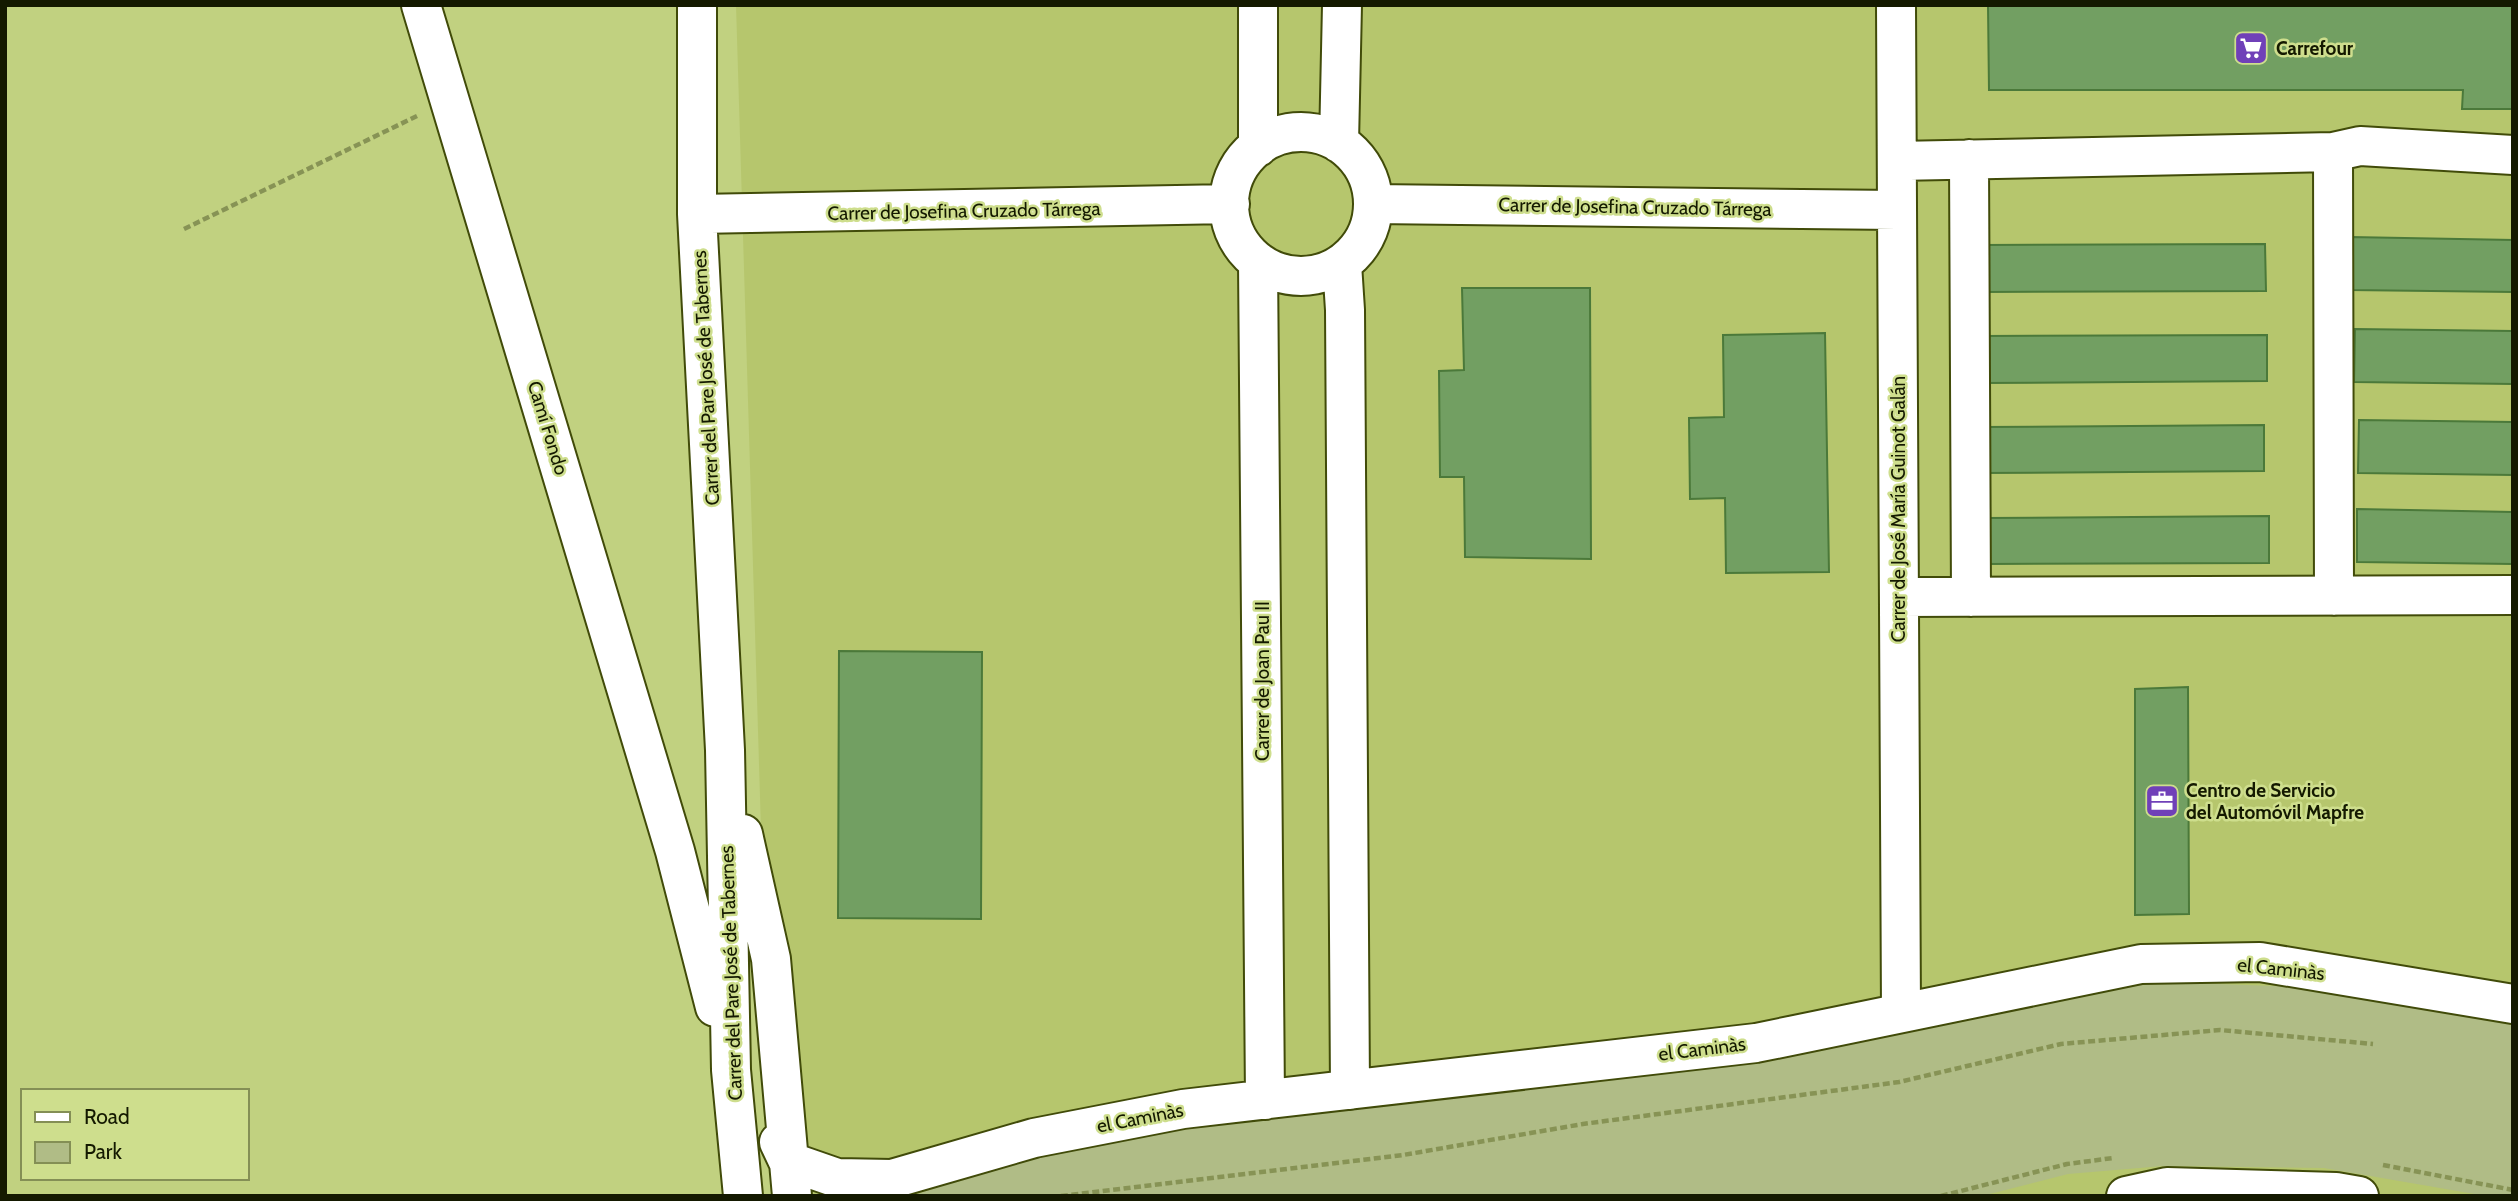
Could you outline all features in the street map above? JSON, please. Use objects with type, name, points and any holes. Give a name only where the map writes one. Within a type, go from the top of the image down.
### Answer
[{"type":"street","name":"Camí Fondo","points":[[421,5],[675,851],[731,1070]]},
{"type":"street","name":"Carrer del Pare José de Tabernes","points":[[697,5],[697,214],[724,750],[731,1070],[743,1196]]},
{"type":"street","points":[[1258,5],[1258,147]]},
{"type":"street","points":[[1339,143],[1342,5]]},
{"type":"street","name":"Carrer de José María Guinot Galán","points":[[1896,5],[1901,1012]]},
{"type":"street","points":[[1298,132],[1317,134],[1339,143],[1364,169],[1373,204],[1365,238],[1342,264],[1324,273],[1299,277],[1282,274],[1258,262],[1237,237],[1230,204],[1237,172],[1258,147],[1277,137],[1298,132]]},
{"type":"street","points":[[1896,161],[2333,152],[2360,146],[2513,155]]},
{"type":"street","points":[[2333,152],[2334,596]]},
{"type":"street","points":[[1969,159],[1971,597]]},
{"type":"street","name":"Carrer de Josefina Cruzado Tárrega","points":[[697,214],[1230,204]]},
{"type":"street","name":"Carrer de Josefina Cruzado Tárrega","points":[[1373,204],[1897,210]]},
{"type":"street","name":"Carrer de Joan Pau II","points":[[1258,262],[1265,1100]]},
{"type":"street","points":[[1342,264],[1345,310],[1350,1090]]},
{"type":"street","points":[[1899,597],[2513,595]]},
{"type":"street","name":"Carrer del Pare José de Tabernes","points":[[724,750],[771,959],[790,1178]]},
{"type":"street","points":[[675,851],[726,830]]},
{"type":"street","name":"Camí Fondo","points":[[675,851],[728,906],[750,958],[766,1116],[790,1178]]},
{"type":"street","name":"el Caminàs","points":[[790,1178],[837,1178],[876,1188],[1034,1138],[1183,1109],[1756,1043],[2141,964],[2260,962],[2513,1004]]},
{"type":"street","points":[[2126,1196],[2167,1187],[2336,1192],[2359,1196]]},
{"type":"path","points":[[184,229],[449,100]]},
{"type":"path","points":[[1061,1196],[1403,1155],[1583,1124],[1899,1082],[2061,1044],[2220,1030],[2373,1044]]},
{"type":"shaded area","points":[[736,5],[2513,5],[2513,1196],[776,1196],[771,1160]]},
{"type":"green space","points":[[2135,981],[2333,988],[2513,1018],[2513,1196],[2486,1196],[2324,1168],[2163,1166],[2068,1174],[1982,1196],[911,1196],[1052,1150]]},
{"type":"building","name":"Carrefour","points":[[1988,5],[2513,5],[2513,109],[2462,109],[2463,90],[1989,90]]},
{"type":"building","points":[[2350,237],[2513,240],[2513,292],[2350,290]]},
{"type":"building","points":[[2265,244],[2266,291],[1982,292],[1982,245]]},
{"type":"building","points":[[1462,288],[1590,288],[1591,559],[1465,557],[1464,477],[1440,477],[1439,371],[1464,370]]},
{"type":"building","points":[[2355,329],[2513,331],[2513,384],[2354,382]]},
{"type":"building","points":[[1825,333],[1829,572],[1726,573],[1725,498],[1690,499],[1689,418],[1724,417],[1723,335]]},
{"type":"building","points":[[2267,335],[2267,381],[1984,383],[1984,336]]},
{"type":"building","points":[[2359,420],[2513,422],[2513,475],[2358,473]]},
{"type":"building","points":[[2264,425],[2264,471],[1981,473],[1981,427]]},
{"type":"building","points":[[2357,509],[2513,512],[2513,564],[2357,562]]},
{"type":"building","points":[[2269,516],[2269,563],[1986,564],[1986,518]]},
{"type":"building","points":[[839,651],[982,652],[981,919],[838,918]]},
{"type":"building","name":"Centro de Servicio del Automóvil Mapfre","points":[[2188,687],[2189,914],[2135,915],[2135,689]]},
{"type":"place","name":"Carrefour","points":[[2251,48]]},
{"type":"place","name":"Centro de Servicio del Automóvil Mapfre","points":[[2162,801]]}]
